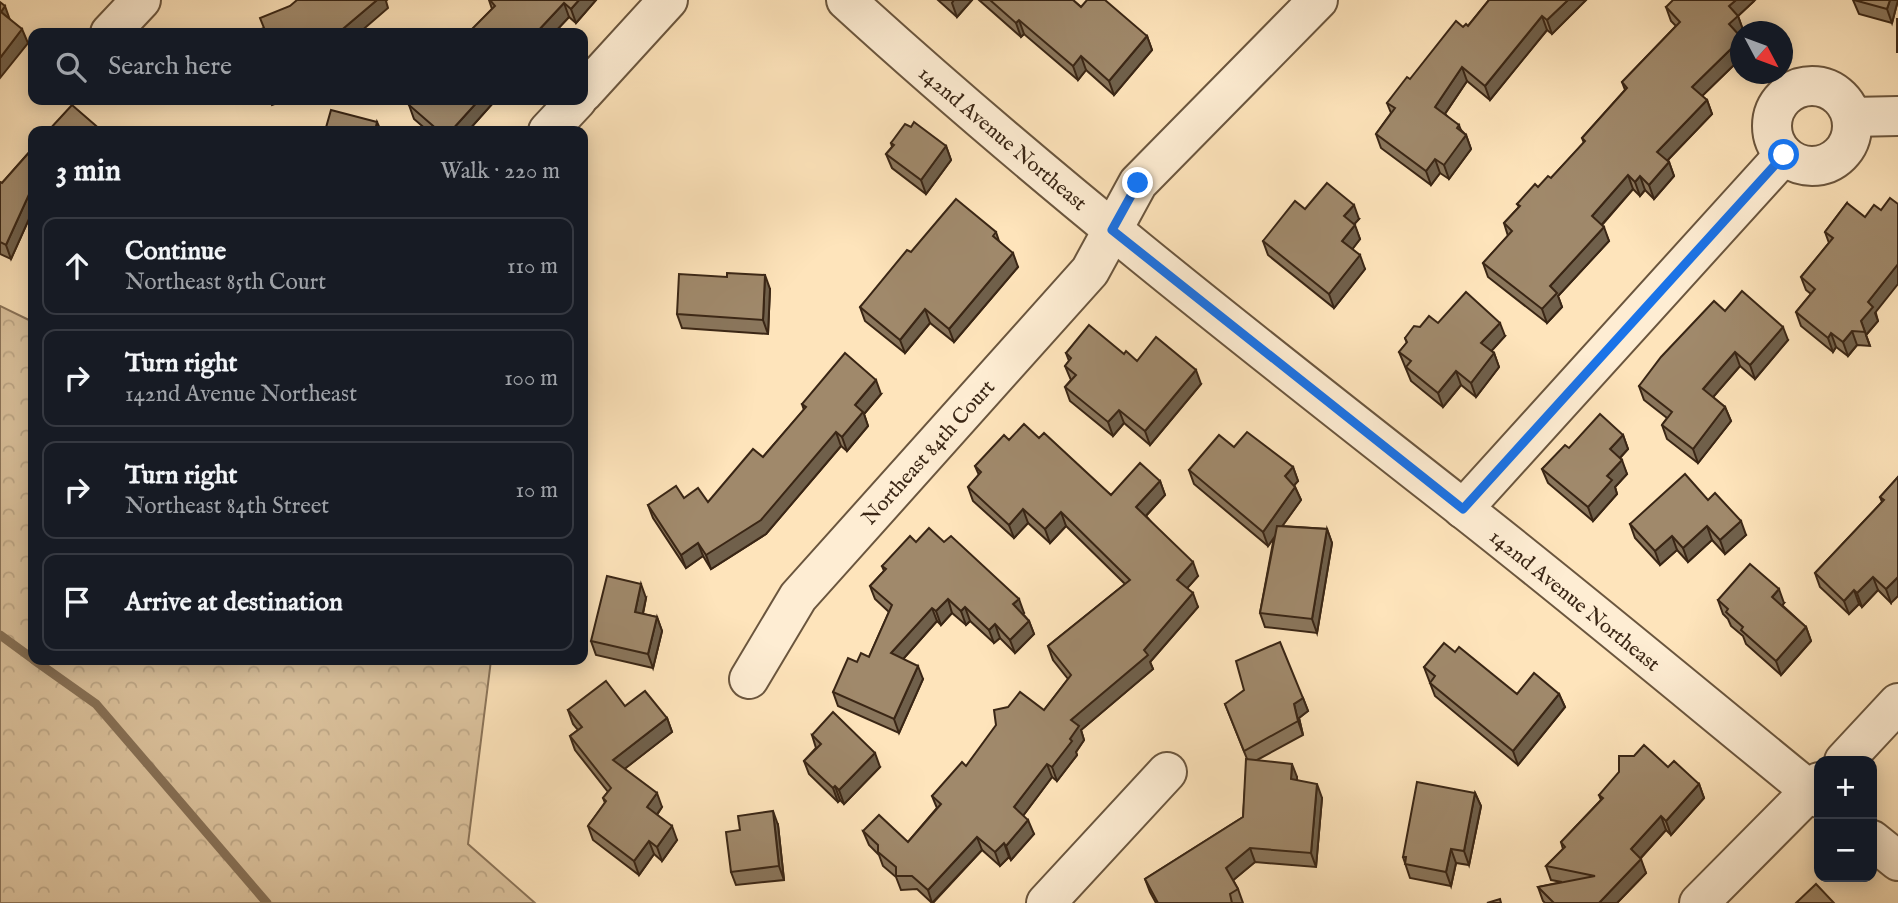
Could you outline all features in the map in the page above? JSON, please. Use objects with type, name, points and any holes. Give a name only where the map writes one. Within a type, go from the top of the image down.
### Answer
[{"type":"street","points":[[115,28],[141,0]]},
{"type":"street","points":[[588,88],[668,0]]},
{"type":"street","name":"142nd Avenue Northeast","points":[[846,0],[906,55],[1112,230],[1814,788]]},
{"type":"street","name":"Northeast 84th Court","points":[[749,679],[798,597],[1090,271],[1138,183],[1318,0]]},
{"type":"street","points":[[1815,85],[1828,88],[1839,95],[1852,117],[1853,130],[1843,153],[1821,166],[1808,167],[1784,155],[1776,144],[1772,130],[1773,116],[1779,104],[1788,93],[1801,87],[1815,85]]},
{"type":"street","points":[[553,126],[572,105]]},
{"type":"street","points":[[1852,117],[1898,116]]},
{"type":"street","points":[[1463,509],[1784,155]]},
{"type":"street","points":[[1849,756],[1898,703]]},
{"type":"street","points":[[1046,903],[1167,772]]},
{"type":"street","points":[[1699,903],[1814,792]]},
{"type":"street","points":[[1877,844],[1898,861]]},
{"type":"green space","points":[[0,306],[28,320],[28,665],[490,665],[468,844],[535,903],[0,903]]},
{"type":"building","points":[[297,0],[377,0],[344,28],[264,28],[260,18],[290,6]]},
{"type":"building","points":[[490,0],[579,0],[571,9],[564,3],[541,28],[473,28],[495,6]]},
{"type":"building","points":[[990,0],[1073,0],[1081,7],[1087,0],[1105,0],[1147,36],[1109,81],[1081,56],[1073,66],[1019,20],[1016,23]]},
{"type":"building","points":[[1489,0],[1568,0],[1547,20],[1542,16],[1485,86],[1462,67],[1435,107],[1459,125],[1457,128],[1466,135],[1444,165],[1435,159],[1426,171],[1376,134],[1395,108],[1387,103],[1407,77],[1410,79],[1456,21],[1463,27],[1466,24],[1468,26]]},
{"type":"building","points":[[1673,0],[1736,0],[1729,6],[1738,16],[1729,24],[1730,50],[1692,87],[1707,100],[1657,152],[1669,162],[1649,185],[1640,176],[1635,182],[1628,175],[1592,216],[1604,227],[1550,286],[1557,293],[1542,309],[1483,263],[1512,231],[1504,223],[1520,206],[1517,204],[1535,184],[1538,187],[1548,176],[1551,178],[1585,141],[1582,138],[1627,88],[1622,82],[1680,22],[1666,7]]},
{"type":"building","points":[[1854,0],[1890,0],[1887,9]]},
{"type":"building","points":[[0,2],[5,6],[1,12],[22,29],[0,58]]},
{"type":"building","points":[[1898,19],[1898,52],[1897,52]]},
{"type":"building","points":[[72,105],[96,126],[53,126]]},
{"type":"building","points":[[409,105],[474,105],[456,126],[433,126]]},
{"type":"building","points":[[331,110],[377,122],[376,126],[326,126]]},
{"type":"building","points":[[914,122],[946,146],[921,180],[886,154],[905,124],[911,127]]},
{"type":"building","points":[[28,154],[28,197],[6,245],[0,242],[0,182],[2,183]]},
{"type":"building","points":[[1327,183],[1354,205],[1344,216],[1355,225],[1342,241],[1360,255],[1329,294],[1263,241],[1295,201],[1305,209]]},
{"type":"building","points":[[1890,198],[1898,204],[1898,264],[1868,302],[1873,307],[1861,321],[1865,332],[1852,331],[1843,342],[1831,333],[1828,338],[1796,312],[1815,289],[1801,277],[1833,238],[1825,232],[1847,203],[1865,217],[1874,205],[1881,210]]},
{"type":"building","points":[[956,199],[996,232],[993,236],[1013,253],[949,329],[925,309],[900,340],[860,307],[907,250],[911,252]]},
{"type":"building","points":[[727,273],[765,275],[763,320],[677,314],[679,274],[727,277]]},
{"type":"building","points":[[1742,291],[1783,327],[1750,365],[1735,352],[1703,389],[1725,407],[1693,449],[1662,425],[1672,412],[1639,386],[1661,357],[1714,301],[1725,311]]},
{"type":"building","points":[[1466,292],[1500,323],[1481,343],[1494,353],[1471,383],[1456,371],[1438,393],[1406,367],[1411,361],[1399,352],[1414,326],[1420,327],[1429,316],[1438,323]]},
{"type":"building","points":[[1089,325],[1124,354],[1126,351],[1137,361],[1156,337],[1196,370],[1145,431],[1119,410],[1108,422],[1065,387],[1076,375],[1065,366],[1071,358],[1066,353]]},
{"type":"building","points":[[845,353],[876,380],[855,405],[863,412],[842,437],[836,432],[761,520],[706,555],[698,543],[681,555],[648,505],[676,486],[684,498],[698,488],[708,502],[753,449],[763,457],[806,407],[802,404]]},
{"type":"building","points":[[1600,414],[1623,435],[1610,449],[1622,460],[1607,476],[1612,480],[1588,507],[1542,469],[1565,445],[1569,448]]},
{"type":"building","points":[[1024,424],[1039,438],[1044,433],[1111,495],[1140,463],[1160,481],[1136,507],[1193,562],[1177,580],[1193,593],[1144,650],[1148,655],[1071,720],[1079,726],[1070,739],[1072,741],[1052,767],[1047,764],[1014,807],[1028,820],[1006,846],[1004,843],[995,852],[977,837],[928,890],[912,876],[896,876],[896,867],[878,852],[878,845],[863,831],[879,815],[908,842],[941,804],[932,796],[962,762],[966,766],[996,725],[994,710],[1008,707],[1020,692],[1044,710],[1071,675],[1048,646],[1130,580],[1061,512],[1045,529],[1023,509],[1009,525],[968,487],[981,472],[975,466],[1004,435],[1009,440]]},
{"type":"building","points":[[1247,432],[1293,467],[1285,476],[1295,487],[1263,532],[1189,470],[1219,435],[1234,447]]},
{"type":"building","points":[[1685,474],[1708,500],[1715,493],[1741,521],[1720,540],[1707,526],[1683,548],[1672,536],[1655,551],[1630,524]]},
{"type":"building","points":[[1898,477],[1898,577],[1886,589],[1873,577],[1857,593],[1854,590],[1844,601],[1815,573],[1884,500],[1880,497]]},
{"type":"building","points":[[1277,526],[1327,529],[1312,619],[1260,613]]},
{"type":"building","points":[[929,528],[944,542],[951,536],[1019,599],[1013,604],[1029,621],[1010,640],[995,624],[989,630],[965,607],[961,611],[948,599],[936,611],[932,608],[891,653],[918,666],[894,719],[833,692],[848,658],[857,662],[861,653],[869,657],[892,605],[870,586],[886,569],[882,566],[910,536],[916,542]]},
{"type":"building","points":[[1750,564],[1779,589],[1772,597],[1806,627],[1776,661],[1741,630],[1743,627],[1726,612],[1728,609],[1718,600]]},
{"type":"building","points":[[607,576],[641,584],[635,612],[657,617],[648,654],[591,641]]},
{"type":"building","points":[[1280,642],[1303,698],[1294,704],[1298,721],[1244,751],[1225,704],[1244,690],[1236,661]]},
{"type":"building","points":[[1444,643],[1455,652],[1459,647],[1517,694],[1534,673],[1559,694],[1513,751],[1430,683],[1435,676],[1424,667]]},
{"type":"building","points":[[606,681],[625,706],[645,691],[667,718],[613,760],[657,793],[647,807],[672,826],[657,847],[649,841],[634,861],[588,826],[606,801],[603,798],[611,788],[570,736],[582,727],[568,710]]},
{"type":"building","points":[[833,712],[875,753],[839,790],[835,786],[833,788],[804,761],[821,744],[812,735]]},
{"type":"building","points":[[1644,745],[1668,767],[1674,761],[1699,784],[1666,821],[1661,816],[1631,849],[1641,859],[1599,903],[1554,903],[1538,887],[1595,876],[1546,866],[1565,847],[1561,842],[1603,798],[1599,795],[1619,772],[1619,756],[1634,756]]},
{"type":"building","points":[[1246,759],[1292,764],[1291,779],[1317,784],[1311,853],[1250,848],[1226,868],[1238,889],[1230,894],[1232,903],[1158,903],[1145,879],[1243,817]]},
{"type":"building","points":[[1417,782],[1475,793],[1464,851],[1451,849],[1446,872],[1405,864],[1406,857],[1403,857]]},
{"type":"building","points":[[773,811],[779,866],[731,872],[726,832],[740,830],[738,816]]},
{"type":"building","points":[[1816,884],[1834,903],[1796,903]]},
{"type":"waterway","points":[[0,635],[28,655]]},
{"type":"waterway","points":[[41,665],[96,704],[267,903]]},
{"type":"route","points":[[1138,183],[1112,230],[1463,509],[1784,155]]}]
